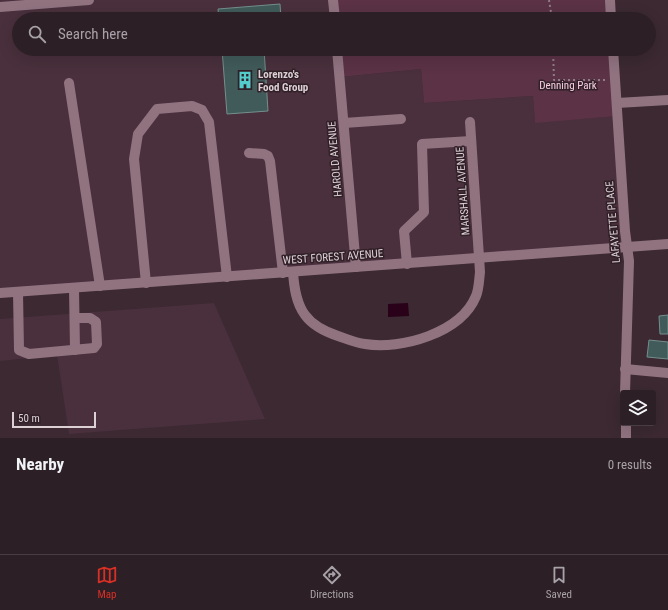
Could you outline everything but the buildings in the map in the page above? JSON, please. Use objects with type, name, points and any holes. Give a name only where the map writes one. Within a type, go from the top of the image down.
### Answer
[{"type":"street","points":[[0,7],[89,0]]},
{"type":"street","points":[[333,0],[334,12]]},
{"type":"street","points":[[610,0],[611,12]]},
{"type":"street","name":"HAROLD AVENUE","points":[[338,56],[356,267]]},
{"type":"street","name":"LAFAYETTE PLACE","points":[[613,56],[629,268],[625,368],[626,390]]},
{"type":"street","points":[[69,83],[100,286]]},
{"type":"street","points":[[617,103],[668,100]]},
{"type":"street","points":[[146,283],[134,159],[138,134],[157,109],[192,106],[202,110],[209,122],[227,277]]},
{"type":"street","points":[[344,123],[401,119]]},
{"type":"street","name":"MARSHALL AVENUE","points":[[249,153],[264,154],[268,156],[270,160],[288,272],[299,305],[306,316],[315,325],[334,335],[357,342],[391,345],[410,342],[429,336],[445,327],[465,312],[474,302],[478,290],[479,258],[470,122]]},
{"type":"street","points":[[407,264],[404,231],[424,212],[422,144],[471,141]]},
{"type":"street","name":"WEST FOREST AVENUE","points":[[0,293],[668,244]]},
{"type":"street","points":[[74,288],[75,350]]},
{"type":"street","points":[[18,292],[19,350],[29,354],[88,350],[97,344],[96,322],[90,318],[75,318]]},
{"type":"street","points":[[625,368],[668,373]]},
{"type":"street","points":[[626,426],[626,438]]},
{"type":"path","points":[[549,0],[551,12]]},
{"type":"path","points":[[553,56],[554,80],[615,80]]},
{"type":"shaded area","points":[[0,0],[333,0],[334,12],[12,12],[12,56],[338,56],[340,77],[421,69],[424,103],[533,96],[535,122],[618,116],[627,247],[0,293]]},
{"type":"shaded area","points":[[214,303],[265,419],[69,434],[57,355],[0,361],[0,319]]},
{"type":"shaded area","points":[[408,303],[409,316],[388,317],[388,304]]},
{"type":"green space","points":[[333,0],[610,0],[611,12],[334,12]]},
{"type":"green space","name":"Denning Park","points":[[338,56],[614,56],[618,116],[535,123],[533,96],[424,103],[421,69],[340,77]]},
{"type":"place","name":"Lorenzo's Food Group","points":[[245,80]]}]
